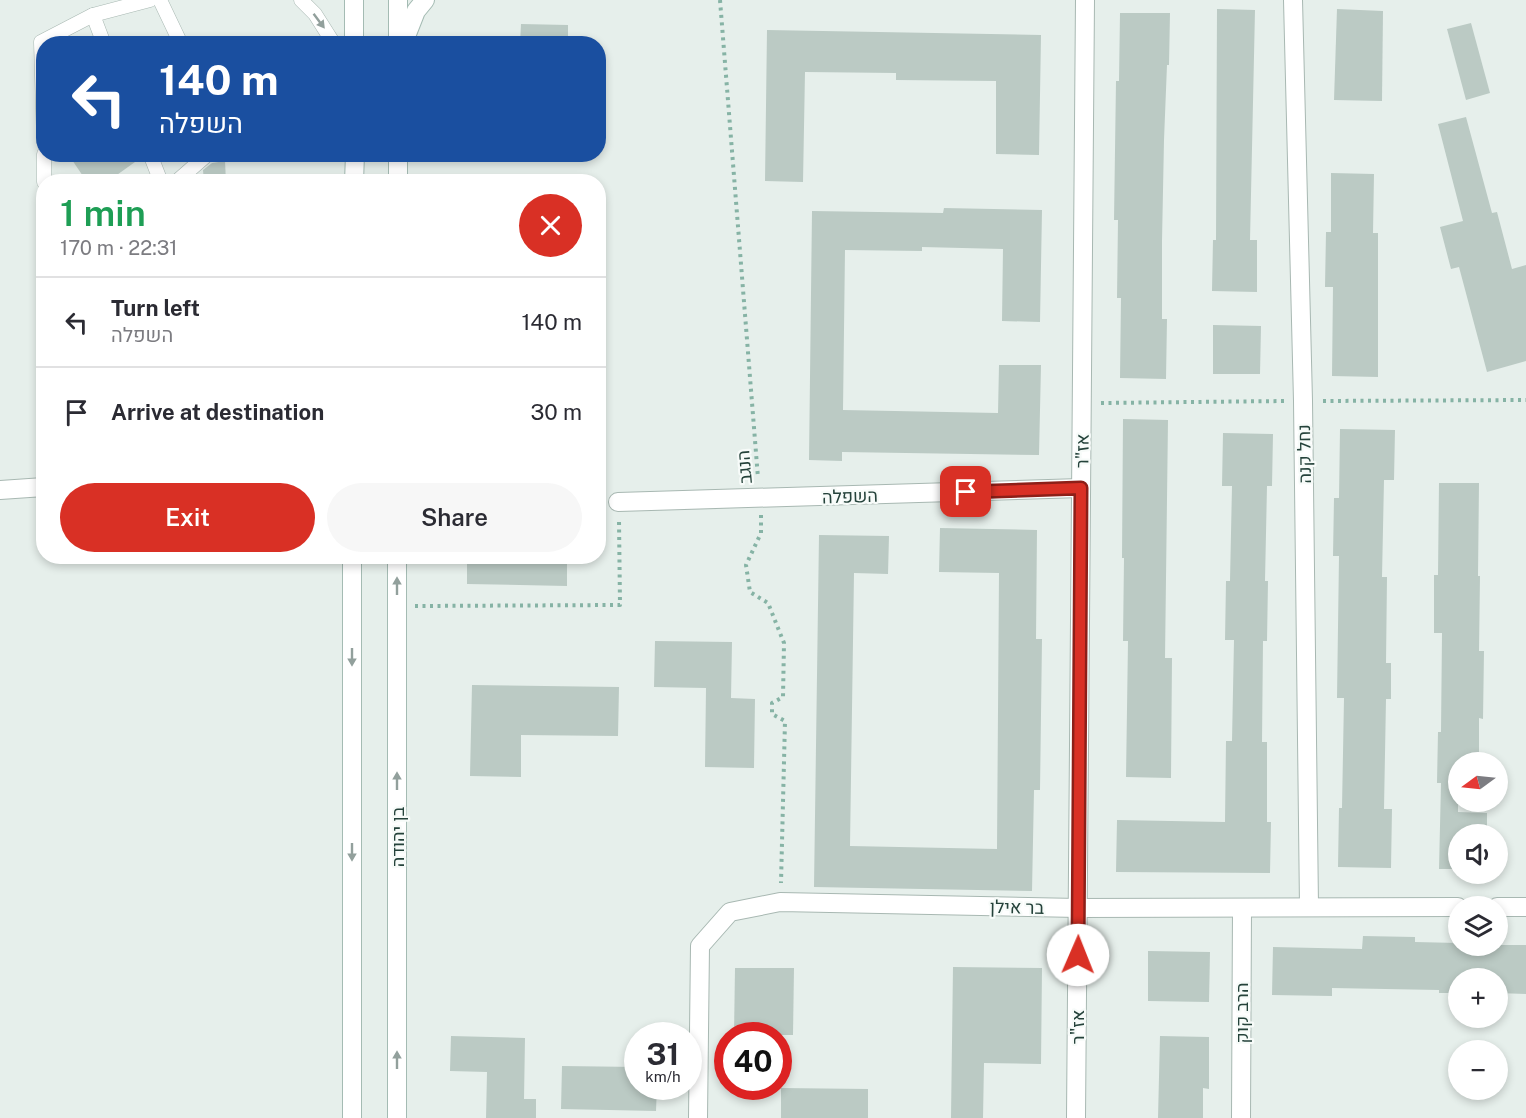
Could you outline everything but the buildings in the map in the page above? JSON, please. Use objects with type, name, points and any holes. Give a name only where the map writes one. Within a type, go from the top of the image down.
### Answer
[{"type":"street","points":[[354,0],[354,36]]},
{"type":"street","points":[[398,0],[400,36]]},
{"type":"street","points":[[404,36],[416,11],[425,0]]},
{"type":"street","name":"אז\"ר","points":[[1076,1118],[1085,0]]},
{"type":"street","name":"נחל קנה","points":[[1293,0],[1303,401],[1309,907]]},
{"type":"street","points":[[0,490],[36,488]]},
{"type":"street","name":"השפלה","points":[[618,502],[1081,488]]},
{"type":"street","points":[[352,564],[352,1118]]},
{"type":"street","name":"בן יהודה","points":[[397,564],[397,1118]]},
{"type":"street","name":"בר אילן","points":[[698,1118],[700,946],[730,912],[780,902],[1078,908],[1448,907]]},
{"type":"street","points":[[1508,907],[1526,907]]},
{"type":"street","name":"הרב קוק","points":[[1241,1118],[1242,908]]},
{"type":"lane","points":[[53,36],[93,15],[150,0]]},
{"type":"lane","points":[[160,0],[177,36]]},
{"type":"lane","points":[[301,0],[315,14],[329,36]]},
{"type":"lane","points":[[93,15],[101,36]]},
{"type":"lane","points":[[185,174],[199,162]]},
{"type":"path","name":"הנגב","points":[[720,0],[760,499],[761,533],[746,565],[750,592],[768,603],[784,643],[783,697],[772,703],[772,714],[785,721],[780,902]]},
{"type":"path","points":[[396,606],[620,606],[618,502]]},
{"type":"route","points":[[966,492],[1081,488],[1078,955]]}]
